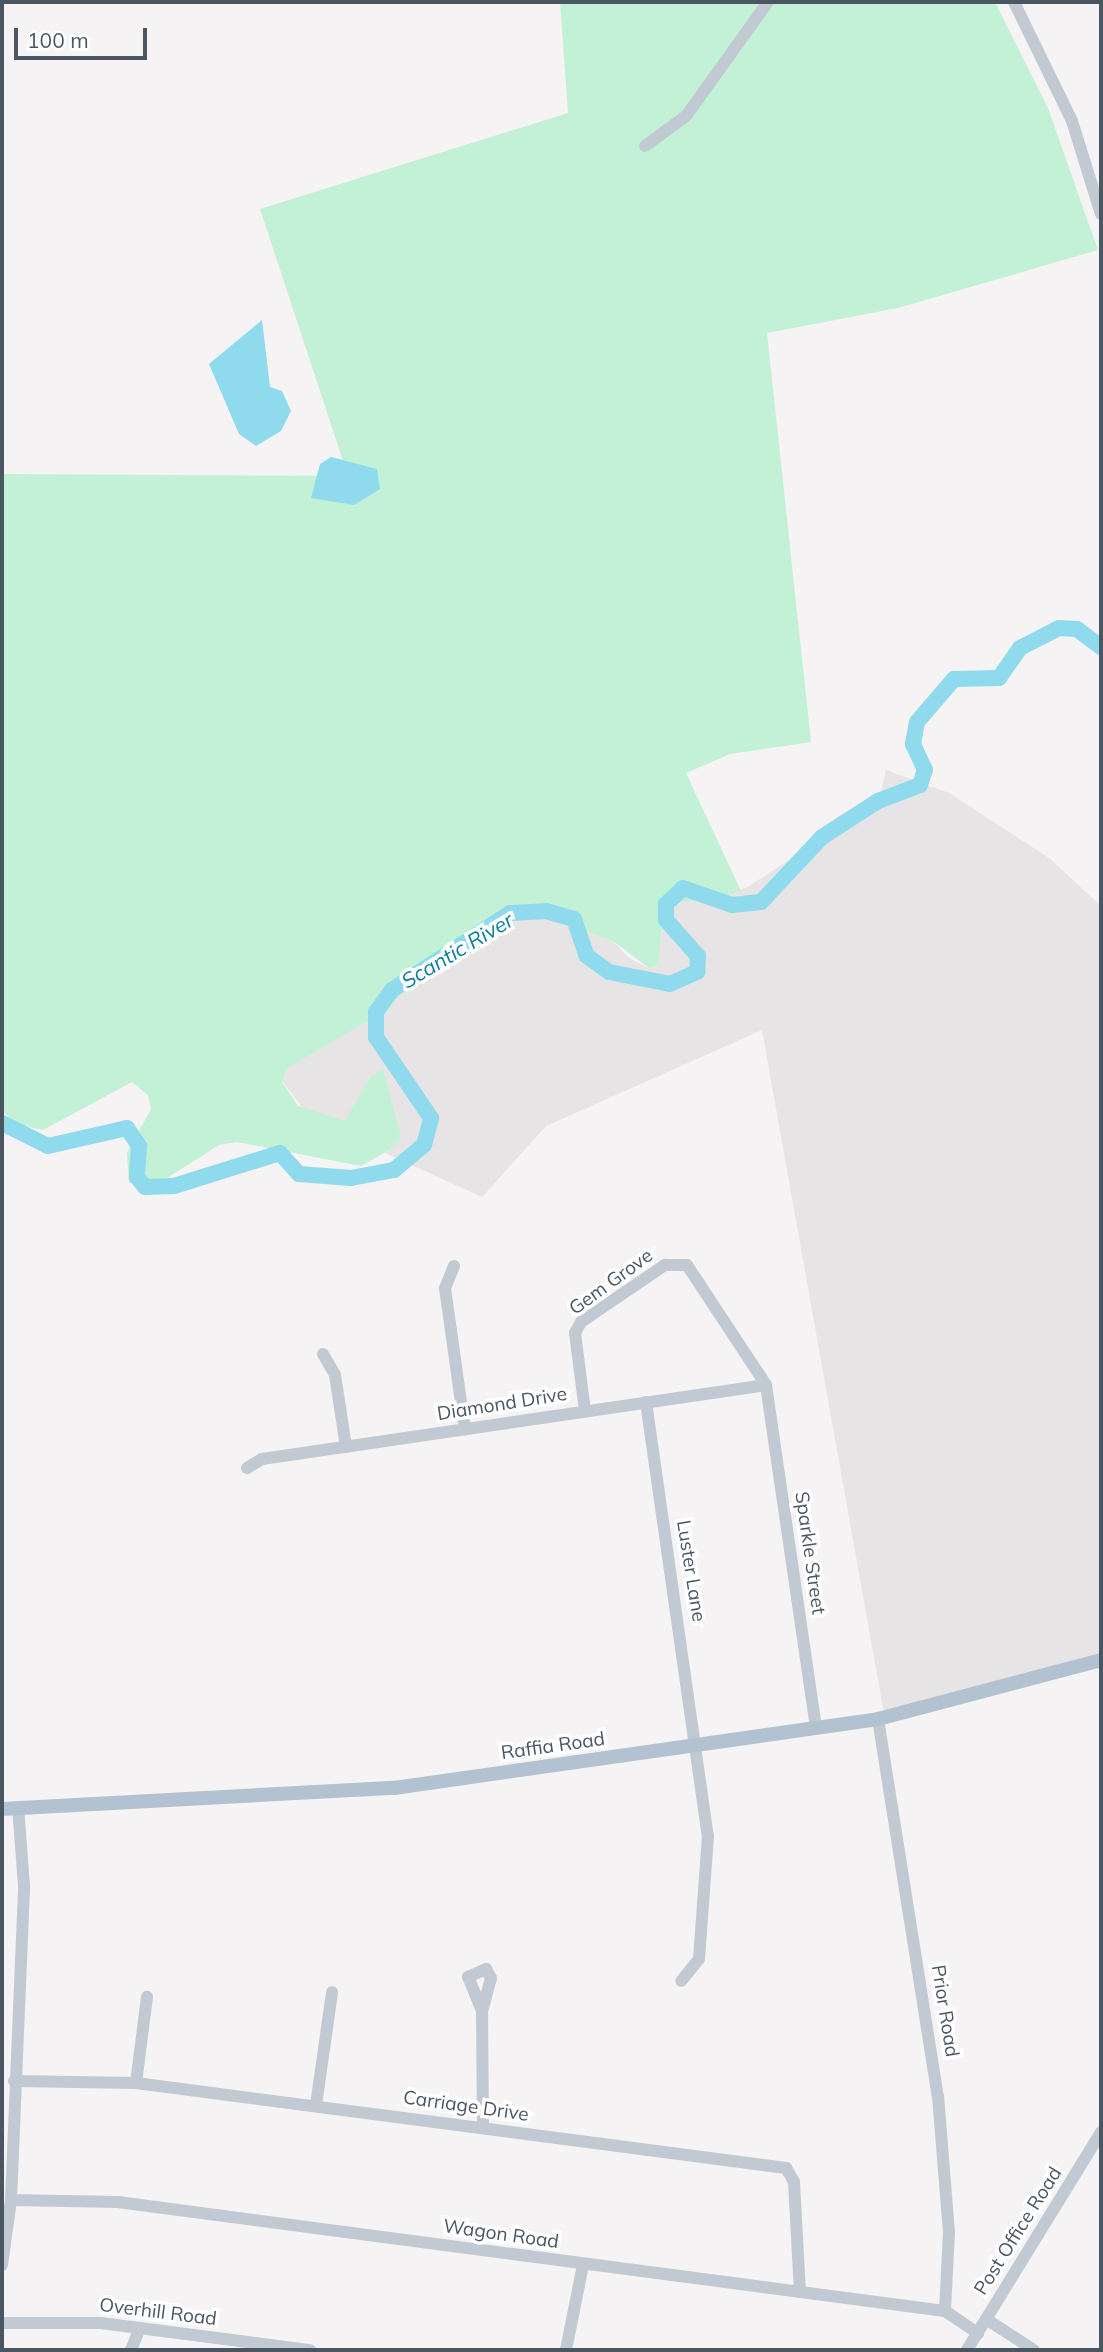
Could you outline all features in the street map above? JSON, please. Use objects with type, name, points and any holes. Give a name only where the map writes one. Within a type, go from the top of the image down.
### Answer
[{"type":"main road","name":"Raffia Road","points":[[2,1809],[382,1789],[878,1719],[1101,1660]]},
{"type":"street","points":[[645,146],[686,116],[768,2]]},
{"type":"street","points":[[1014,2],[1072,121],[1101,214]]},
{"type":"street","name":"Gem Grove","points":[[585,1411],[575,1333],[581,1322],[677,1260],[687,1265],[766,1385]]},
{"type":"street","points":[[454,1266],[445,1288],[465,1430]]},
{"type":"street","points":[[323,1354],[335,1375],[346,1447]]},
{"type":"street","name":"Diamond Drive","points":[[247,1468],[262,1459],[766,1385]]},
{"type":"street","name":"Sparkle Street","points":[[766,1385],[816,1727]]},
{"type":"street","name":"Luster Lane","points":[[646,1402],[698,1746],[708,1898],[699,1959],[681,1981]]},
{"type":"street","name":"Prior Road","points":[[878,1719],[938,2096],[949,2232],[945,2311]]},
{"type":"street","points":[[2,2265],[11,2200],[24,1886],[18,1807]]},
{"type":"street","points":[[316,2105],[332,1992]]},
{"type":"street","points":[[136,2082],[147,1997]]},
{"type":"street","points":[[482,2011],[483,2128]]},
{"type":"street","name":"Carriage Drive","points":[[14,2081],[136,2082],[786,2168],[793,2182],[800,2292]]},
{"type":"street","name":"Post Office Road","points":[[967,2350],[1101,2132]]},
{"type":"street","name":"Wagon Road","points":[[11,2200],[118,2202],[945,2311],[978,2333]]},
{"type":"street","points":[[566,2350],[583,2264]]},
{"type":"street","points":[[986,2319],[1034,2350]]},
{"type":"street","name":"Overhill Road","points":[[2,2323],[140,2328],[310,2350]]},
{"type":"street","points":[[131,2350],[140,2328]]},
{"type":"shaded area","points":[[886,770],[949,793],[1049,858],[1101,906],[1101,1655],[885,1719],[762,1030],[546,1126],[482,1197],[385,1153],[393,1148],[370,1077],[346,1121],[305,1111],[282,1081],[287,1067],[375,1017],[441,953],[477,928],[532,906],[547,903],[569,925],[613,941],[629,958],[649,968],[658,964],[664,910],[673,901],[703,902],[748,887],[879,800]]},
{"type":"green space","points":[[560,2],[995,2],[1048,108],[1098,250],[898,308],[767,333],[811,742],[730,754],[686,773],[741,891],[703,902],[673,901],[664,910],[658,964],[649,968],[613,941],[569,925],[547,903],[477,928],[441,953],[375,1017],[287,1068],[282,1082],[298,1106],[345,1121],[370,1077],[383,1069],[401,1137],[393,1148],[361,1166],[237,1142],[219,1145],[159,1183],[129,1183],[127,1153],[151,1109],[148,1095],[132,1082],[43,1130],[16,1124],[2,1110],[2,474],[348,476],[260,209],[568,113]]},
{"type":"water","points":[[262,320],[270,387],[282,391],[291,411],[281,431],[256,446],[239,434],[209,364]]},
{"type":"water","points":[[331,457],[377,469],[380,489],[354,505],[311,498],[320,464]]},
{"type":"waterway","name":"Scantic River","points":[[2,1123],[48,1146],[127,1128],[139,1146],[137,1177],[145,1187],[174,1186],[280,1153],[299,1174],[351,1178],[394,1170],[424,1145],[431,1118],[376,1037],[376,1012],[392,990],[510,913],[546,911],[574,919],[587,956],[609,972],[670,984],[697,972],[698,956],[666,920],[666,904],[683,888],[732,905],[761,902],[822,837],[878,801],[920,785],[925,770],[913,744],[917,722],[954,679],[999,678],[1020,648],[1059,628],[1077,629],[1101,647]]}]
